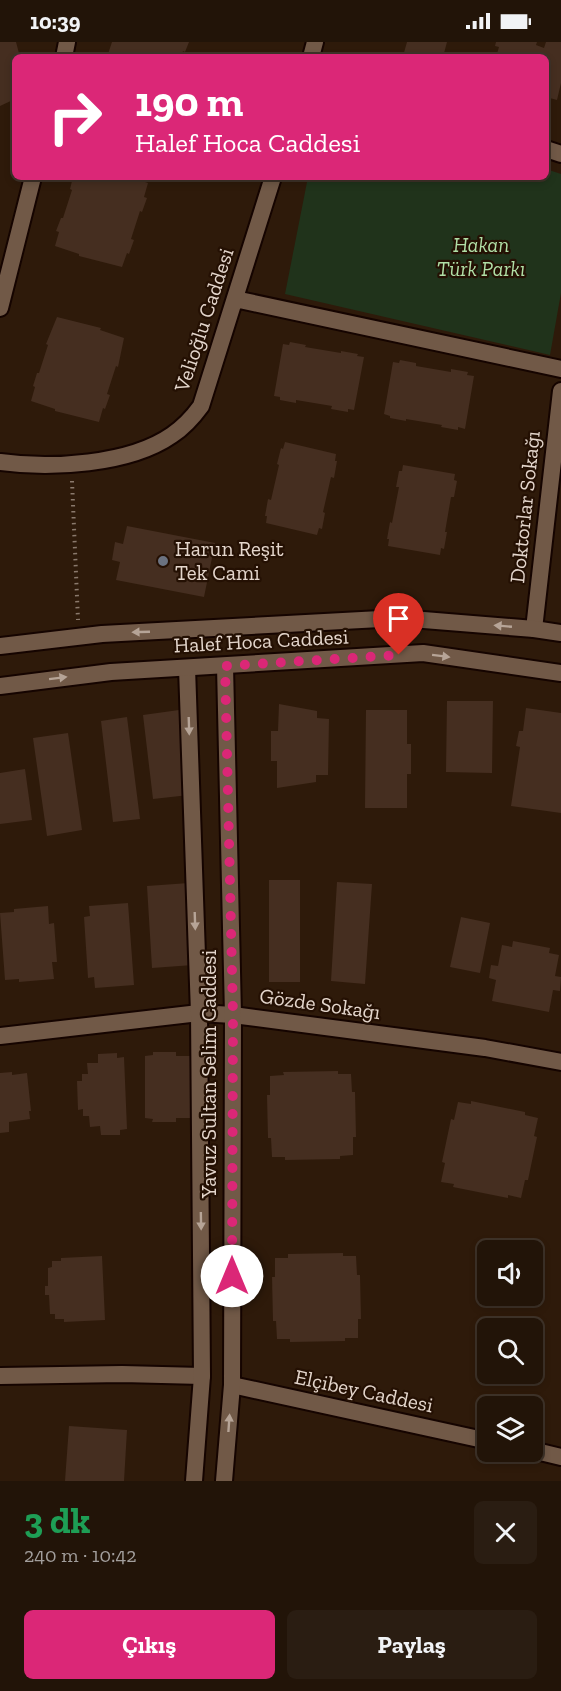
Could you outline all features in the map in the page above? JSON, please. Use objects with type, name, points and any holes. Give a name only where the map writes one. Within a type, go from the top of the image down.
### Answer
[{"type":"street","points":[[0,308],[32,180]]},
{"type":"street","name":"Velioğlu Caddesi","points":[[0,462],[24,465],[71,465],[140,451],[171,436],[192,417],[201,406],[272,180]]},
{"type":"street","points":[[235,299],[561,369]]},
{"type":"street","name":"Doktorlar Sokağı","points":[[534,629],[561,395]]},
{"type":"street","name":"Halef Hoca Caddesi","points":[[0,646],[79,636],[399,618],[561,633]]},
{"type":"street","name":"Halef Hoca Caddesi","points":[[0,686],[111,672],[423,653],[561,673]]},
{"type":"street","name":"Yavuz Sultan Selim Caddesi","points":[[225,666],[233,1015],[232,1385],[225,1481]]},
{"type":"street","name":"Yavuz Sultan Selim Caddesi","points":[[187,668],[199,1013],[202,1376],[194,1481]]},
{"type":"street","name":"Gözde Sokağı","points":[[0,1036],[199,1013],[233,1015],[485,1048],[561,1062]]},
{"type":"street","points":[[0,1376],[122,1374],[202,1376]]},
{"type":"street","name":"Elçibey Caddesi","points":[[232,1385],[477,1439]]},
{"type":"street","points":[[543,1452],[561,1456]]},
{"type":"path","points":[[71,465],[79,636]]},
{"type":"green space","name":"Hakan Türk Parkı","points":[[549,170],[561,174],[561,293],[550,355],[285,294],[307,180],[549,180]]},
{"type":"building","points":[[0,42],[16,42],[19,54],[12,54],[12,100],[0,106]]},
{"type":"building","points":[[112,42],[189,42],[182,54],[108,54]]},
{"type":"building","points":[[407,42],[447,42],[444,54],[404,54]]},
{"type":"building","points":[[496,42],[537,42],[536,45],[544,48],[546,42],[561,42],[561,83],[557,100],[549,98],[549,54],[497,54],[499,47],[495,46]]},
{"type":"building","points":[[72,180],[139,180],[148,183],[144,197],[147,198],[131,239],[134,240],[122,267],[79,256],[79,254],[55,246],[59,232],[56,231],[63,218],[72,190],[70,189]]},
{"type":"building","points":[[57,317],[101,328],[100,330],[124,338],[118,367],[116,366],[107,394],[110,395],[99,422],[55,411],[55,409],[31,401],[37,373],[39,373],[48,345],[46,344]]},
{"type":"building","points":[[290,342],[306,345],[305,347],[341,353],[341,351],[364,357],[354,410],[348,409],[348,412],[331,409],[332,406],[296,400],[296,403],[280,400],[280,397],[274,396],[283,344],[289,345]]},
{"type":"building","points":[[400,360],[416,363],[416,366],[451,372],[451,369],[468,372],[467,375],[474,376],[465,429],[458,427],[458,430],[406,419],[406,421],[390,418],[384,414],[393,362],[399,363]]},
{"type":"building","points":[[285,442],[336,454],[334,478],[331,477],[323,512],[325,513],[322,529],[319,528],[317,535],[266,523],[268,499],[271,500],[279,465],[277,464]]},
{"type":"building","points":[[403,465],[455,474],[454,480],[457,481],[454,497],[451,497],[444,549],[441,548],[440,555],[388,546],[390,522],[392,523],[399,487],[396,487],[399,471],[402,471]]},
{"type":"building","name":"Harun Reşit Tek Cami","points":[[127,526],[215,543],[204,597],[116,580],[120,562],[112,560],[115,542],[123,544]]},
{"type":"building","points":[[447,701],[493,701],[492,773],[446,772]]},
{"type":"building","points":[[279,704],[317,711],[317,718],[329,719],[328,775],[316,775],[316,782],[277,788],[277,761],[271,761],[271,731],[278,731]]},
{"type":"building","points":[[526,708],[561,713],[561,813],[511,806],[520,747],[516,746],[519,731],[523,731]]},
{"type":"building","points":[[179,710],[189,795],[153,799],[143,715]]},
{"type":"building","points":[[366,710],[407,710],[407,744],[411,744],[411,774],[407,774],[407,808],[365,808]]},
{"type":"building","points":[[127,717],[140,819],[113,822],[101,721]]},
{"type":"building","points":[[68,733],[82,830],[47,836],[33,738]]},
{"type":"building","points":[[25,769],[32,820],[0,824],[0,773]]},
{"type":"building","points":[[269,880],[300,880],[300,982],[269,982]]},
{"type":"building","points":[[337,882],[372,884],[365,984],[331,981]]},
{"type":"building","points":[[189,883],[193,965],[152,968],[147,886]]},
{"type":"building","points":[[128,903],[134,985],[95,988],[94,977],[88,978],[84,917],[90,916],[89,906]]},
{"type":"building","points":[[48,906],[49,924],[54,923],[57,962],[52,962],[54,979],[19,982],[19,979],[5,980],[0,913],[14,912],[14,909]]},
{"type":"building","points":[[461,917],[490,923],[480,973],[450,967]]},
{"type":"building","points":[[513,941],[550,948],[549,953],[559,955],[555,976],[561,977],[560,991],[553,990],[549,1012],[492,1001],[496,980],[489,978],[491,965],[498,966],[502,945],[512,947]]},
{"type":"building","points":[[153,1052],[176,1052],[176,1056],[193,1056],[193,1118],[176,1118],[176,1122],[152,1122],[153,1119],[145,1118],[145,1056],[153,1055]]},
{"type":"building","points":[[117,1053],[117,1058],[124,1057],[127,1129],[120,1130],[120,1135],[101,1135],[100,1126],[90,1127],[89,1116],[83,1116],[83,1109],[78,1110],[77,1081],[82,1081],[82,1074],[88,1074],[87,1063],[98,1063],[98,1054]]},
{"type":"building","points":[[338,1071],[338,1074],[351,1074],[352,1092],[355,1092],[356,1137],[353,1137],[353,1155],[340,1156],[340,1159],[285,1160],[285,1157],[272,1157],[271,1138],[268,1138],[267,1095],[270,1095],[270,1076],[284,1075],[283,1072]]},
{"type":"building","points":[[12,1072],[12,1075],[27,1073],[30,1119],[9,1122],[9,1132],[0,1133],[0,1073]]},
{"type":"building","points":[[471,1101],[525,1112],[525,1115],[538,1118],[534,1136],[537,1137],[528,1180],[525,1180],[521,1198],[508,1195],[508,1198],[453,1187],[454,1184],[441,1182],[445,1163],[442,1162],[451,1119],[454,1120],[458,1102],[471,1104]]},
{"type":"building","points":[[343,1253],[343,1256],[356,1256],[357,1275],[360,1275],[361,1319],[358,1319],[358,1338],[345,1338],[345,1341],[290,1342],[290,1339],[277,1339],[276,1321],[273,1321],[272,1277],[275,1277],[275,1258],[288,1258],[288,1254]]},
{"type":"building","points":[[102,1256],[105,1320],[64,1322],[64,1319],[55,1319],[55,1314],[50,1314],[49,1295],[45,1295],[45,1286],[48,1286],[48,1268],[52,1267],[52,1261],[61,1261],[61,1258]]},
{"type":"building","points":[[69,1426],[127,1430],[124,1481],[65,1481]]},
{"type":"place","name":"Harun Reşit Tek Cami","points":[[163,561]]},
{"type":"route","points":[[232,1276],[233,1015],[225,666],[399,655]]}]
